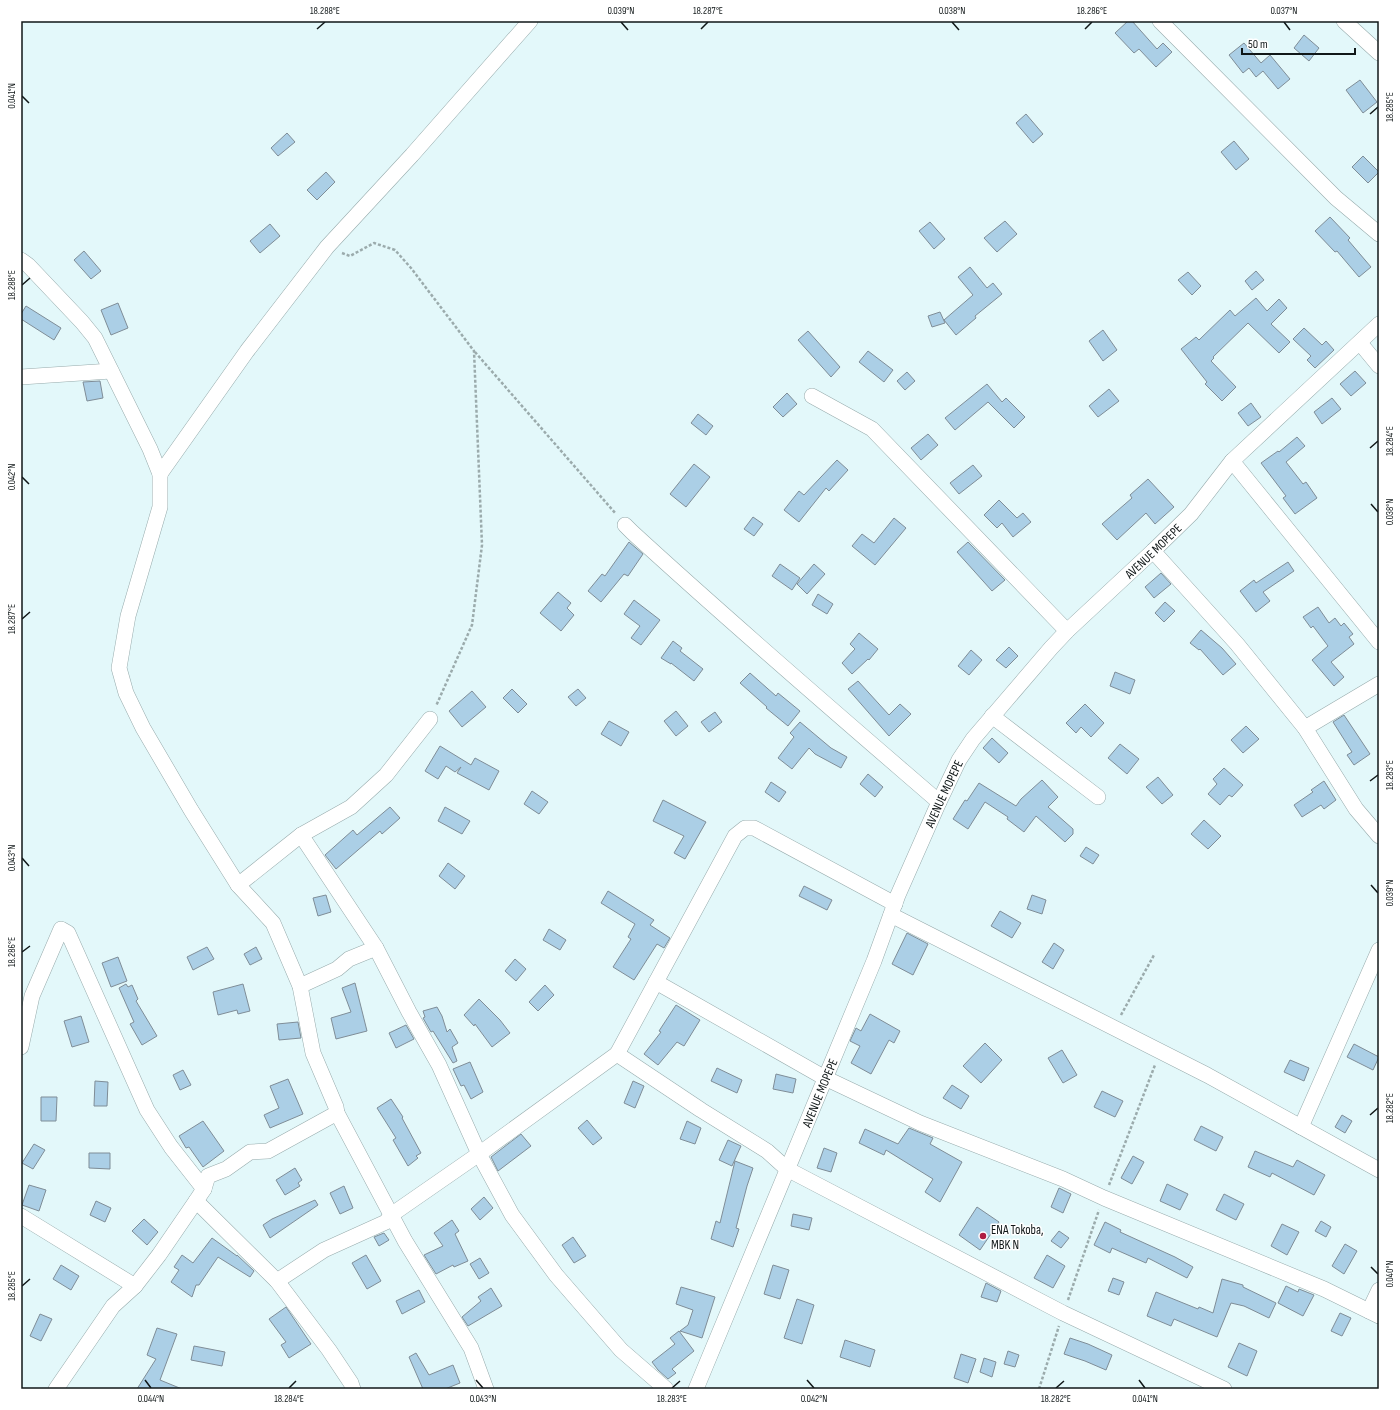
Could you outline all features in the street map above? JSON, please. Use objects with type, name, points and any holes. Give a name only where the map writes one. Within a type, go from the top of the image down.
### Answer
[{"type":"street","points":[[160,474],[247,351],[327,247],[412,155],[530,21]]},
{"type":"street","points":[[1160,21],[1336,198],[1379,234]]},
{"type":"street","points":[[1344,21],[1379,53]]},
{"type":"street","points":[[21,260],[28,265],[82,322],[95,338],[150,449],[160,474],[160,506],[128,616],[119,668],[126,693],[143,728],[191,810],[238,885],[273,923],[300,986],[313,1052],[336,1107],[337,1113],[390,1215],[471,1348],[486,1389]]},
{"type":"street","name":"AVENUE MOPEPE","points":[[696,1389],[874,960],[893,909],[939,802],[959,760],[972,739],[1067,631],[1191,514],[1232,461],[1379,324]]},
{"type":"street","points":[[1360,343],[1379,366]]},
{"type":"street","points":[[21,377],[111,371]]},
{"type":"street","points":[[812,396],[872,429],[1067,631]]},
{"type":"street","points":[[1232,461],[1379,642]]},
{"type":"street","points":[[625,525],[705,599],[743,630],[939,802]]},
{"type":"street","points":[[1153,551],[1237,644],[1305,728],[1356,809],[1379,836]]},
{"type":"street","points":[[1305,728],[1379,684]]},
{"type":"street","points":[[992,716],[1098,797]]},
{"type":"street","points":[[238,885],[301,835],[351,807],[386,776],[430,719]]},
{"type":"street","points":[[277,1280],[324,1250],[386,1222],[390,1215],[479,1154],[617,1054],[735,836],[745,828],[754,828],[893,909],[1114,1028],[1207,1075],[1379,1170]]},
{"type":"street","points":[[301,835],[376,948],[409,1012],[439,1065],[479,1154],[512,1215],[556,1275],[621,1350],[666,1389]]},
{"type":"street","points":[[21,1047],[32,996],[61,929],[68,933],[147,1110],[200,1195],[277,1280],[329,1350],[351,1383],[353,1389]]},
{"type":"street","points":[[300,986],[337,968],[349,959],[376,948]]},
{"type":"street","points":[[1301,1127],[1379,950]]},
{"type":"street","points":[[656,982],[825,1078],[920,1123],[1064,1179],[1104,1198],[1324,1289],[1374,1313],[1379,1290]]},
{"type":"street","points":[[617,1054],[766,1151],[787,1169],[1063,1312],[1224,1389]]},
{"type":"street","points":[[56,1389],[113,1306],[135,1286],[159,1255],[200,1195],[208,1176],[226,1169],[250,1152],[268,1151],[337,1113]]},
{"type":"street","points":[[21,1216],[135,1286]]},
{"type":"path","points":[[327,247],[350,256],[374,243],[395,250],[411,268],[474,351],[625,525]]},
{"type":"path","points":[[430,719],[472,625],[482,545],[474,351]]},
{"type":"path","points":[[1114,1028],[1154,955]]},
{"type":"path","points":[[1038,1389],[1063,1312],[1104,1198],[1160,1051]]},
{"type":"building","points":[[1128,21],[1132,21],[1157,49],[1163,43],[1172,52],[1156,67],[1139,49],[1134,53],[1115,33]]},
{"type":"building","points":[[1304,35],[1319,48],[1309,61],[1294,48]]},
{"type":"building","points":[[1244,43],[1261,63],[1270,55],[1290,79],[1278,89],[1263,71],[1256,77],[1249,68],[1243,73],[1229,55]]},
{"type":"building","points":[[1360,80],[1377,102],[1363,113],[1346,90]]},
{"type":"building","points":[[1026,114],[1043,134],[1033,143],[1016,123]]},
{"type":"building","points":[[287,133],[295,142],[278,156],[271,148]]},
{"type":"building","points":[[1234,141],[1249,159],[1236,170],[1221,152]]},
{"type":"building","points":[[1363,156],[1379,172],[1368,183],[1352,167]]},
{"type":"building","points":[[326,172],[335,182],[317,200],[307,190]]},
{"type":"building","points":[[1330,217],[1350,238],[1348,240],[1371,267],[1359,277],[1337,251],[1335,252],[1315,231]]},
{"type":"building","points":[[1005,221],[1017,234],[997,252],[984,238]]},
{"type":"building","points":[[930,222],[945,239],[934,249],[919,231]]},
{"type":"building","points":[[270,224],[280,236],[260,253],[250,241]]},
{"type":"building","points":[[84,251],[101,271],[91,279],[74,260]]},
{"type":"building","points":[[970,267],[987,288],[993,283],[1002,294],[975,316],[976,318],[956,335],[944,320],[973,295],[958,277]]},
{"type":"building","points":[[1256,271],[1264,280],[1252,290],[1245,281]]},
{"type":"building","points":[[1188,272],[1201,286],[1192,295],[1178,280]]},
{"type":"building","points":[[1256,298],[1267,311],[1279,299],[1287,308],[1271,324],[1290,342],[1279,353],[1248,323],[1213,357],[1214,358],[1211,361],[1236,387],[1222,401],[1205,384],[1207,382],[1181,349],[1196,337],[1199,340],[1230,310],[1235,316]]},
{"type":"building","points":[[118,303],[128,328],[111,335],[101,310]]},
{"type":"building","points":[[26,306],[61,328],[54,340],[21,319],[21,314]]},
{"type":"building","points":[[940,312],[945,323],[932,327],[928,316]]},
{"type":"building","points":[[1304,328],[1322,345],[1326,341],[1334,350],[1315,368],[1307,360],[1311,356],[1293,339]]},
{"type":"building","points":[[1103,330],[1117,350],[1103,361],[1089,341]]},
{"type":"building","points":[[808,331],[840,367],[831,377],[798,340]]},
{"type":"building","points":[[868,351],[893,370],[884,382],[859,362]]},
{"type":"building","points":[[1355,371],[1366,383],[1351,396],[1340,384]]},
{"type":"building","points":[[907,372],[915,381],[905,390],[897,381]]},
{"type":"building","points":[[100,381],[103,398],[87,401],[83,382]]},
{"type":"building","points":[[987,384],[1002,402],[1006,398],[1025,417],[1014,428],[988,402],[955,430],[945,418]]},
{"type":"building","points":[[1109,389],[1119,401],[1098,417],[1089,406]]},
{"type":"building","points":[[787,393],[797,404],[783,417],[773,407]]},
{"type":"building","points":[[1332,398],[1341,409],[1322,424],[1314,412]]},
{"type":"building","points":[[1251,403],[1261,417],[1248,426],[1238,413]]},
{"type":"building","points":[[698,414],[713,426],[706,435],[691,423]]},
{"type":"building","points":[[928,434],[938,445],[921,460],[911,448]]},
{"type":"building","points":[[1297,437],[1305,446],[1286,462],[1303,484],[1306,482],[1317,498],[1295,514],[1283,498],[1286,496],[1261,463],[1278,451],[1279,452]]},
{"type":"building","points":[[837,460],[848,470],[829,491],[826,488],[799,522],[784,510],[799,491],[804,495]]},
{"type":"building","points":[[694,464],[710,477],[686,507],[670,494]]},
{"type":"building","points":[[973,465],[982,476],[959,494],[950,483]]},
{"type":"building","points":[[1148,479],[1174,507],[1155,524],[1146,513],[1117,540],[1102,524],[1132,498],[1130,495]]},
{"type":"building","points":[[999,500],[1017,518],[1023,513],[1031,522],[1013,537],[1002,523],[997,528],[984,515]]},
{"type":"building","points":[[753,517],[763,524],[754,536],[744,529]]},
{"type":"building","points":[[894,518],[906,528],[875,565],[852,546],[862,534],[874,543]]},
{"type":"building","points":[[629,542],[643,554],[628,576],[624,574],[601,602],[588,591],[602,574],[605,576]]},
{"type":"building","points":[[968,542],[1005,580],[992,591],[957,552]]},
{"type":"building","points":[[1288,562],[1294,571],[1263,592],[1270,601],[1256,612],[1240,591],[1254,580],[1256,583]]},
{"type":"building","points":[[780,564],[800,578],[792,590],[772,576]]},
{"type":"building","points":[[814,564],[825,574],[807,594],[797,584]]},
{"type":"building","points":[[1161,573],[1171,584],[1154,598],[1145,587]]},
{"type":"building","points":[[558,592],[571,603],[567,608],[574,615],[561,631],[540,613]]},
{"type":"building","points":[[818,594],[833,604],[827,614],[812,605]]},
{"type":"building","points":[[634,600],[660,620],[641,645],[631,638],[640,626],[624,614]]},
{"type":"building","points":[[1165,602],[1175,611],[1164,622],[1155,613]]},
{"type":"building","points":[[1318,607],[1329,623],[1335,618],[1341,626],[1344,623],[1353,634],[1349,637],[1354,644],[1331,662],[1344,677],[1334,686],[1312,660],[1328,646],[1313,626],[1311,628],[1303,617]]},
{"type":"building","points":[[1201,630],[1222,648],[1236,664],[1223,675],[1200,649],[1199,650],[1190,643]]},
{"type":"building","points":[[859,633],[878,649],[869,660],[868,659],[852,674],[842,663],[855,649],[850,644]]},
{"type":"building","points":[[673,641],[682,648],[680,651],[703,669],[694,681],[671,663],[661,658]]},
{"type":"building","points":[[1009,647],[1018,656],[1006,668],[996,660]]},
{"type":"building","points":[[971,650],[982,660],[969,675],[958,666]]},
{"type":"building","points":[[1115,672],[1135,680],[1130,694],[1110,686]]},
{"type":"building","points":[[750,673],[776,696],[778,693],[800,711],[788,726],[766,708],[767,707],[740,683]]},
{"type":"building","points":[[858,681],[889,715],[900,704],[911,714],[889,736],[848,689]]},
{"type":"building","points":[[512,689],[527,704],[518,713],[503,698]]},
{"type":"building","points":[[578,689],[586,698],[576,706],[568,697]]},
{"type":"building","points":[[472,691],[486,707],[462,727],[449,711]]},
{"type":"building","points":[[1085,704],[1104,723],[1091,737],[1081,727],[1076,733],[1066,723]]},
{"type":"building","points":[[676,711],[688,726],[676,736],[664,721]]},
{"type":"building","points":[[715,712],[722,722],[709,732],[701,722]]},
{"type":"building","points":[[1344,715],[1370,754],[1354,765],[1347,755],[1352,752],[1333,722]]},
{"type":"building","points":[[609,721],[629,732],[621,746],[601,734]]},
{"type":"building","points":[[800,722],[831,748],[847,757],[841,768],[815,754],[809,748],[792,769],[778,758],[794,737],[790,733]]},
{"type":"building","points":[[1246,726],[1259,739],[1243,753],[1231,740]]},
{"type":"building","points":[[992,738],[1008,753],[999,763],[983,748]]},
{"type":"building","points":[[1120,744],[1139,759],[1127,774],[1108,758]]},
{"type":"building","points":[[440,746],[471,765],[475,758],[499,771],[489,790],[457,773],[461,767],[455,772],[446,766],[438,779],[425,771]]},
{"type":"building","points":[[1224,768],[1243,785],[1232,797],[1229,795],[1220,805],[1208,794],[1217,784],[1213,779]]},
{"type":"building","points":[[868,774],[883,787],[875,797],[860,784]]},
{"type":"building","points":[[1158,777],[1173,795],[1162,804],[1146,787]]},
{"type":"building","points":[[1042,780],[1058,797],[1048,807],[1073,829],[1073,834],[1065,842],[1036,816],[1024,832],[1007,819],[1008,817],[985,802],[968,829],[953,819],[965,800],[967,801],[979,783],[1016,806],[1021,799]]},
{"type":"building","points":[[1324,781],[1336,800],[1324,809],[1321,805],[1302,817],[1294,805],[1313,792],[1311,790]]},
{"type":"building","points":[[771,782],[786,792],[779,802],[765,792]]},
{"type":"building","points":[[532,791],[548,802],[539,814],[524,804]]},
{"type":"building","points":[[663,800],[706,822],[685,859],[674,853],[684,836],[653,821]]},
{"type":"building","points":[[390,807],[400,818],[382,834],[380,831],[336,869],[325,855],[353,830],[357,835]]},
{"type":"building","points":[[445,807],[470,821],[462,834],[438,821]]},
{"type":"building","points":[[1204,820],[1221,836],[1208,849],[1191,834]]},
{"type":"building","points":[[1086,847],[1099,855],[1093,864],[1080,856]]},
{"type":"building","points":[[448,863],[465,876],[455,889],[439,876]]},
{"type":"building","points":[[804,886],[832,900],[827,910],[799,896]]},
{"type":"building","points":[[608,891],[654,920],[650,925],[670,938],[664,948],[657,944],[634,980],[613,967],[631,939],[628,937],[635,924],[601,903]]},
{"type":"building","points":[[326,895],[331,912],[318,916],[313,898]]},
{"type":"building","points":[[1032,895],[1046,900],[1042,914],[1027,909]]},
{"type":"building","points":[[1000,911],[1021,923],[1012,938],[991,926]]},
{"type":"building","points":[[549,929],[566,940],[560,950],[543,940]]},
{"type":"building","points":[[907,933],[928,944],[913,975],[892,964]]},
{"type":"building","points":[[1054,943],[1064,950],[1053,969],[1042,962]]},
{"type":"building","points":[[207,947],[214,959],[193,970],[187,957]]},
{"type":"building","points":[[256,947],[262,959],[250,965],[244,954]]},
{"type":"building","points":[[118,957],[127,981],[111,987],[102,963]]},
{"type":"building","points":[[515,959],[526,969],[516,981],[505,971]]},
{"type":"building","points":[[355,983],[367,1031],[336,1039],[331,1018],[351,1012],[342,988]]},
{"type":"building","points":[[126,984],[128,987],[132,985],[138,999],[136,1001],[157,1036],[142,1045],[130,1024],[134,1022],[119,988]]},
{"type":"building","points":[[243,984],[250,1011],[238,1014],[237,1010],[218,1015],[213,992]]},
{"type":"building","points":[[545,985],[554,995],[538,1011],[529,1002]]},
{"type":"building","points":[[479,999],[500,1020],[510,1033],[492,1047],[475,1024],[474,1026],[464,1015]]},
{"type":"building","points":[[676,1005],[700,1020],[684,1046],[677,1042],[658,1065],[644,1054],[661,1032],[659,1031]]},
{"type":"building","points":[[437,1007],[442,1016],[447,1032],[450,1029],[458,1043],[452,1047],[457,1061],[453,1063],[423,1018],[425,1017],[423,1011]]},
{"type":"building","points":[[870,1014],[900,1031],[894,1043],[889,1040],[871,1074],[851,1063],[860,1046],[850,1041],[856,1028],[861,1031]]},
{"type":"building","points":[[81,1016],[89,1042],[72,1047],[64,1021]]},
{"type":"building","points":[[298,1022],[301,1038],[279,1040],[277,1024]]},
{"type":"building","points":[[406,1025],[414,1039],[396,1048],[389,1033]]},
{"type":"building","points":[[985,1043],[1002,1060],[981,1083],[963,1066]]},
{"type":"building","points":[[1354,1044],[1379,1057],[1373,1070],[1347,1057]]},
{"type":"building","points":[[1062,1050],[1077,1075],[1063,1083],[1048,1058]]},
{"type":"building","points":[[1290,1060],[1309,1068],[1304,1081],[1284,1072]]},
{"type":"building","points":[[470,1062],[483,1092],[471,1099],[464,1085],[461,1086],[453,1069]]},
{"type":"building","points":[[717,1068],[742,1080],[737,1093],[711,1081]]},
{"type":"building","points":[[183,1070],[191,1085],[180,1090],[173,1075]]},
{"type":"building","points":[[776,1074],[796,1079],[793,1093],[773,1089]]},
{"type":"building","points":[[288,1079],[303,1114],[270,1128],[264,1115],[279,1108],[270,1086]]},
{"type":"building","points":[[95,1081],[108,1082],[107,1106],[94,1106]]},
{"type":"building","points":[[633,1081],[644,1086],[635,1108],[624,1103]]},
{"type":"building","points":[[952,1085],[969,1096],[961,1109],[943,1098]]},
{"type":"building","points":[[1102,1091],[1123,1101],[1115,1117],[1094,1107]]},
{"type":"building","points":[[41,1097],[57,1097],[56,1121],[41,1121]]},
{"type":"building","points":[[391,1099],[403,1117],[402,1118],[421,1153],[416,1156],[418,1158],[408,1166],[393,1140],[396,1138],[377,1108]]},
{"type":"building","points":[[1342,1115],[1352,1121],[1345,1133],[1335,1127]]},
{"type":"building","points":[[587,1120],[602,1138],[593,1145],[578,1128]]},
{"type":"building","points":[[203,1121],[224,1151],[203,1167],[189,1147],[186,1148],[179,1136]]},
{"type":"building","points":[[687,1121],[701,1128],[695,1144],[680,1139]]},
{"type":"building","points":[[1201,1126],[1223,1137],[1216,1151],[1194,1140]]},
{"type":"building","points":[[909,1128],[933,1138],[930,1144],[962,1162],[940,1202],[925,1192],[933,1179],[886,1150],[884,1155],[859,1143],[865,1129],[898,1144]]},
{"type":"building","points":[[521,1134],[531,1146],[498,1171],[491,1157]]},
{"type":"building","points":[[728,1140],[741,1146],[732,1166],[719,1160]]},
{"type":"building","points":[[34,1144],[45,1150],[33,1169],[22,1163]]},
{"type":"building","points":[[824,1148],[837,1153],[831,1172],[817,1168]]},
{"type":"building","points":[[1255,1151],[1293,1167],[1297,1160],[1325,1175],[1314,1195],[1272,1173],[1270,1177],[1248,1167]]},
{"type":"building","points":[[89,1153],[110,1153],[110,1169],[89,1168]]},
{"type":"building","points":[[1133,1156],[1144,1162],[1132,1184],[1121,1178]]},
{"type":"building","points":[[735,1161],[753,1168],[736,1228],[739,1229],[733,1247],[711,1239],[716,1221],[720,1223]]},
{"type":"building","points":[[295,1168],[302,1180],[298,1183],[300,1186],[285,1195],[276,1180]]},
{"type":"building","points":[[1167,1184],[1188,1194],[1180,1210],[1160,1201]]},
{"type":"building","points":[[29,1185],[46,1190],[39,1211],[22,1205]]},
{"type":"building","points":[[344,1186],[353,1208],[340,1214],[330,1193]]},
{"type":"building","points":[[1059,1188],[1071,1194],[1063,1213],[1051,1207]]},
{"type":"building","points":[[1224,1194],[1244,1204],[1236,1220],[1216,1210]]},
{"type":"building","points":[[484,1197],[493,1208],[480,1220],[471,1209]]},
{"type":"building","points":[[315,1200],[318,1205],[270,1238],[263,1225],[272,1219]]},
{"type":"building","points":[[96,1201],[111,1208],[105,1222],[90,1215]]},
{"type":"building","points":[[977,1207],[999,1222],[980,1250],[959,1235]]},
{"type":"building","points":[[793,1214],[812,1218],[809,1230],[791,1226]]},
{"type":"building","points":[[144,1219],[158,1232],[147,1245],[132,1231]]},
{"type":"building","points":[[452,1220],[459,1231],[455,1234],[468,1261],[454,1267],[453,1265],[436,1274],[424,1255],[443,1246],[434,1233]]},
{"type":"building","points":[[1321,1221],[1331,1227],[1326,1237],[1315,1231]]},
{"type":"building","points":[[1105,1222],[1121,1230],[1120,1232],[1175,1257],[1193,1267],[1187,1278],[1148,1258],[1146,1263],[1112,1248],[1110,1253],[1094,1245]]},
{"type":"building","points":[[1282,1224],[1299,1232],[1287,1255],[1271,1246]]},
{"type":"building","points":[[1059,1231],[1069,1238],[1061,1248],[1051,1241]]},
{"type":"building","points":[[384,1233],[389,1240],[379,1246],[374,1237]]},
{"type":"building","points":[[573,1237],[586,1256],[574,1263],[562,1245]]},
{"type":"building","points":[[212,1238],[237,1255],[254,1271],[250,1277],[218,1257],[199,1285],[196,1285],[192,1297],[171,1282],[179,1270],[174,1267],[182,1255],[193,1263]]},
{"type":"building","points":[[1345,1244],[1357,1251],[1344,1274],[1332,1266]]},
{"type":"building","points":[[366,1255],[381,1281],[367,1289],[352,1263]]},
{"type":"building","points":[[1047,1255],[1065,1266],[1053,1288],[1034,1278]]},
{"type":"building","points":[[480,1258],[489,1273],[479,1279],[470,1264]]},
{"type":"building","points":[[61,1265],[79,1276],[71,1290],[53,1279]]},
{"type":"building","points":[[773,1265],[789,1270],[780,1299],[764,1294]]},
{"type":"building","points":[[1113,1278],[1124,1282],[1119,1295],[1108,1291]]},
{"type":"building","points":[[1222,1279],[1243,1285],[1243,1287],[1276,1303],[1269,1318],[1244,1306],[1231,1303],[1217,1337],[1174,1319],[1171,1326],[1147,1316],[1156,1292],[1198,1309],[1199,1307],[1213,1313]]},
{"type":"building","points":[[986,1283],[1001,1291],[997,1302],[981,1297]]},
{"type":"building","points":[[1286,1286],[1298,1292],[1299,1289],[1314,1295],[1303,1316],[1278,1303]]},
{"type":"building","points":[[681,1287],[715,1297],[702,1338],[680,1331],[688,1325],[693,1310],[676,1304]]},
{"type":"building","points":[[491,1288],[502,1306],[468,1326],[462,1317],[481,1301],[478,1297]]},
{"type":"building","points":[[419,1290],[425,1302],[402,1314],[396,1301]]},
{"type":"building","points":[[797,1299],[814,1305],[802,1344],[784,1338]]},
{"type":"building","points":[[286,1307],[311,1344],[289,1358],[281,1345],[286,1342],[269,1319]]},
{"type":"building","points":[[1340,1313],[1351,1318],[1342,1336],[1331,1331]]},
{"type":"building","points":[[40,1314],[52,1319],[41,1341],[30,1336]]},
{"type":"building","points":[[157,1328],[177,1334],[160,1380],[182,1389],[137,1389],[156,1359],[147,1355]]},
{"type":"building","points":[[679,1331],[694,1351],[672,1369],[676,1373],[668,1379],[652,1362],[675,1344],[670,1338]]},
{"type":"building","points":[[1070,1338],[1112,1355],[1106,1370],[1064,1354]]},
{"type":"building","points":[[845,1340],[875,1350],[870,1367],[840,1357]]},
{"type":"building","points":[[1239,1343],[1257,1351],[1247,1376],[1228,1367]]},
{"type":"building","points":[[194,1346],[225,1352],[222,1366],[191,1360]]},
{"type":"building","points":[[1008,1351],[1019,1355],[1015,1367],[1004,1364]]},
{"type":"building","points":[[416,1353],[429,1375],[453,1365],[460,1383],[445,1389],[423,1389],[409,1357]]},
{"type":"building","points":[[961,1354],[976,1359],[968,1383],[954,1378]]},
{"type":"building","points":[[984,1358],[996,1362],[992,1377],[980,1372]]},
{"type":"place","name":"ENA Tokoba, MBK N","points":[[983,1236]]}]
